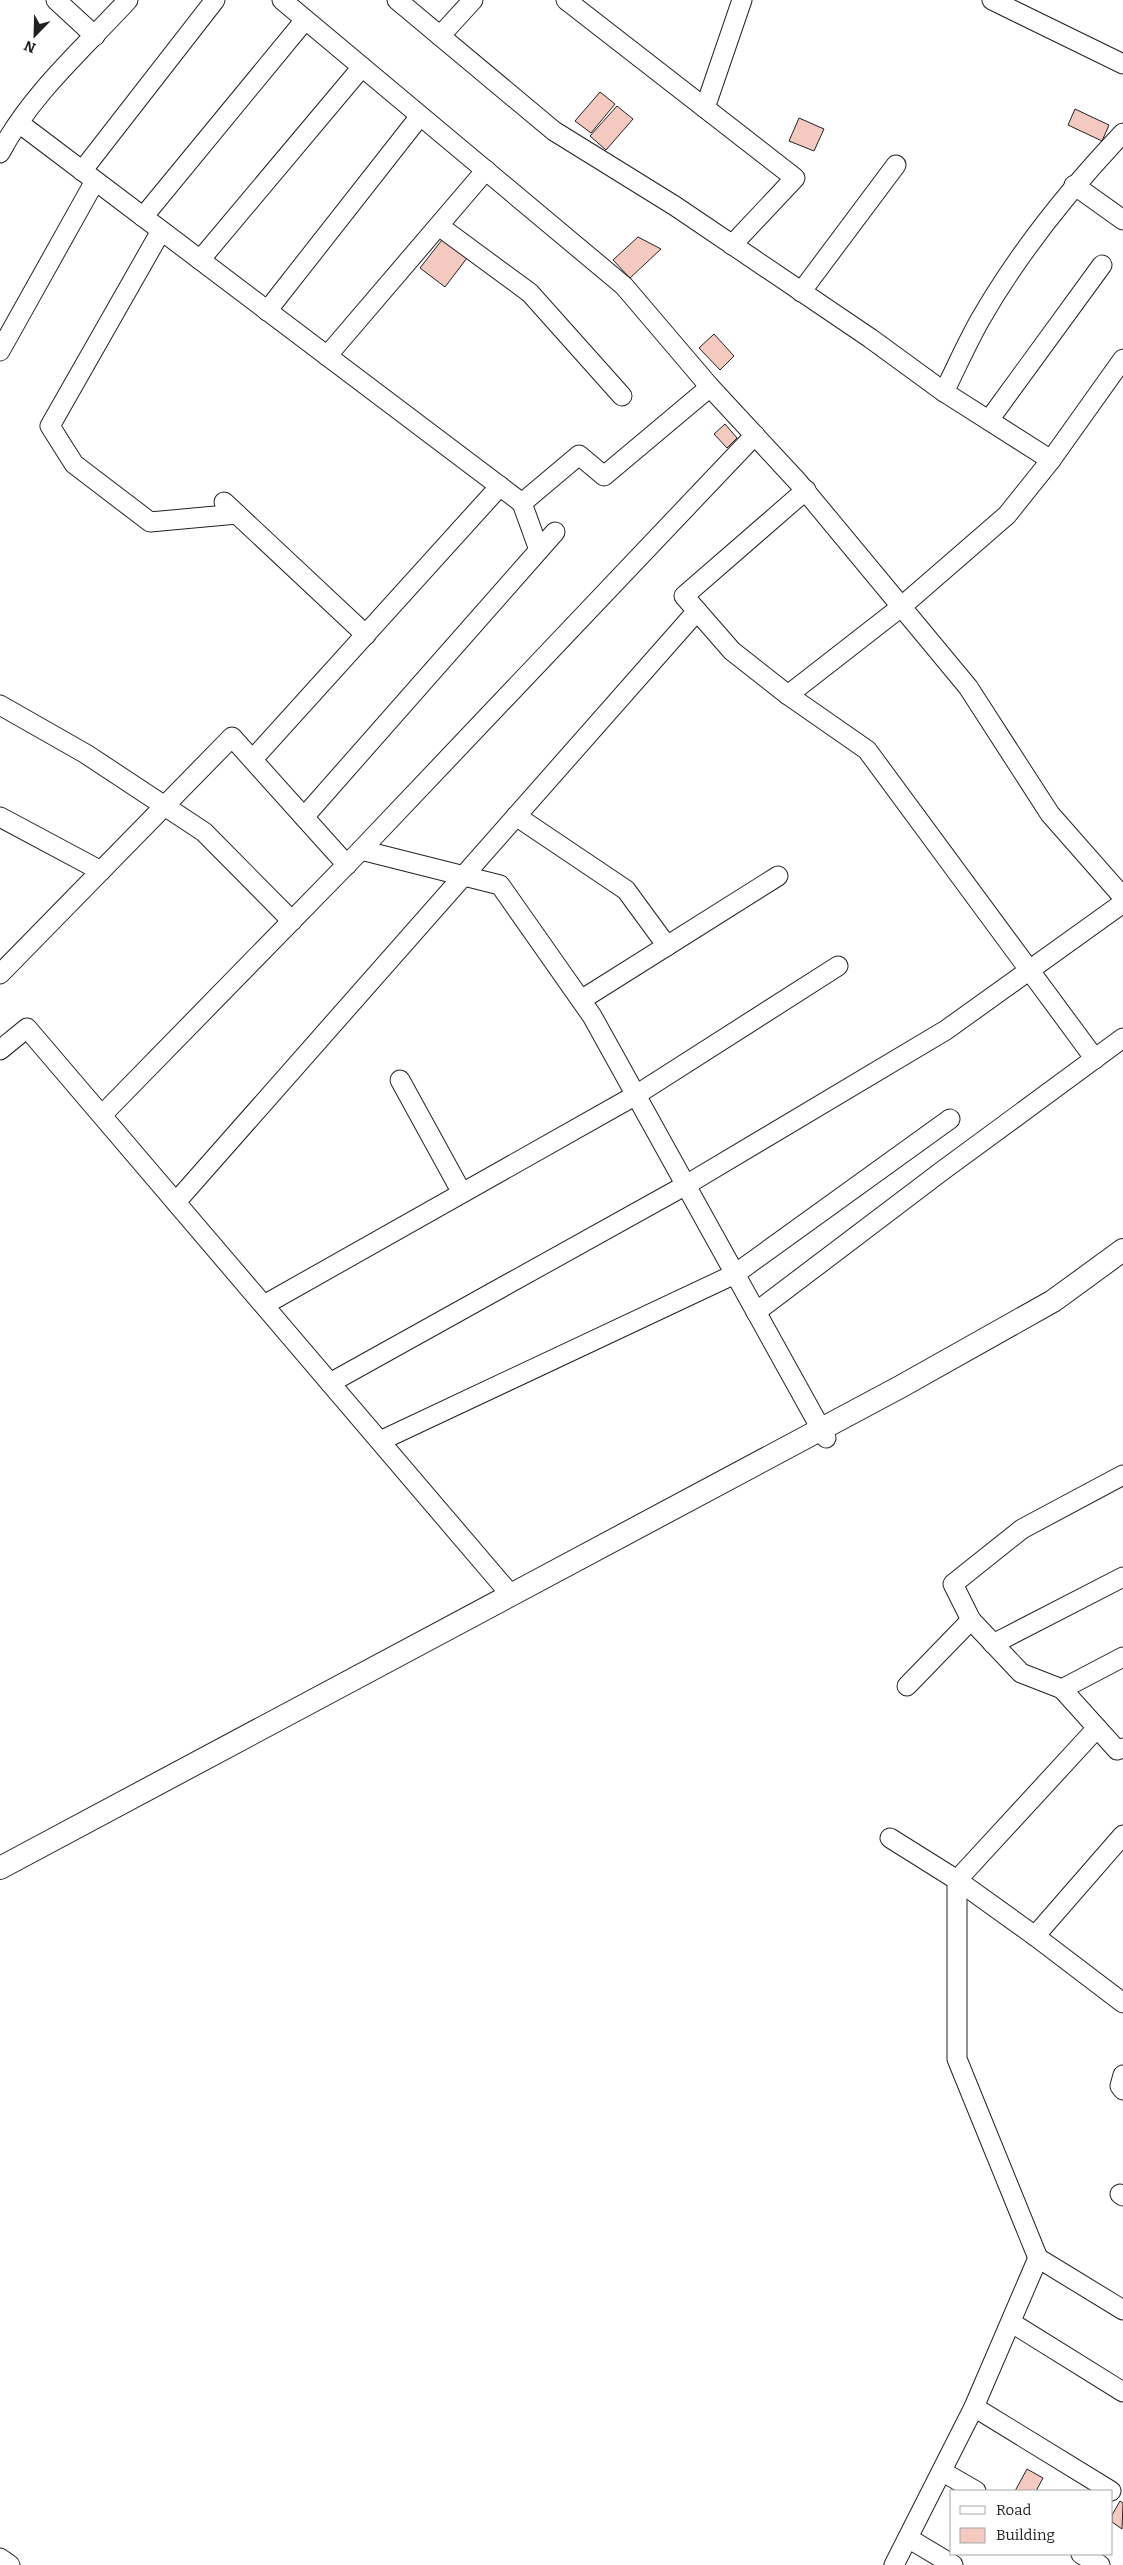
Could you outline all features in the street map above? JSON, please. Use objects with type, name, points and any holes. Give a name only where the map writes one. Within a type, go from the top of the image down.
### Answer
[{"type":"street","points":[[56,0],[94,36]]},
{"type":"street","points":[[0,153],[40,95],[128,0]]},
{"type":"street","points":[[0,351],[89,176],[215,0]]},
{"type":"street","points":[[282,0],[624,286],[710,387],[806,490],[968,687],[1050,814],[1123,897]]},
{"type":"street","points":[[397,0],[554,131],[675,206],[870,338],[944,392],[1051,460]]},
{"type":"street","points":[[440,36],[473,0]]},
{"type":"street","points":[[566,0],[795,178],[732,245]]},
{"type":"street","points":[[705,108],[742,0]]},
{"type":"street","points":[[992,0],[1123,64]]},
{"type":"street","points":[[143,217],[305,20]]},
{"type":"street","points":[[200,260],[362,67]]},
{"type":"street","points":[[267,311],[420,116]]},
{"type":"street","points":[[19,123],[522,503],[539,550]]},
{"type":"street","points":[[944,392],[980,320],[1018,262],[1074,185],[1123,133]]},
{"type":"street","points":[[801,292],[896,165]]},
{"type":"street","points":[[327,356],[486,170]]},
{"type":"street","points":[[1074,185],[1123,220]]},
{"type":"street","points":[[439,226],[530,293],[622,396]]},
{"type":"street","points":[[161,231],[50,426],[74,464],[150,522],[230,508],[366,635]]},
{"type":"street","points":[[989,420],[1102,265]]},
{"type":"street","points":[[788,695],[901,607],[1007,515],[1051,460],[1123,359]]},
{"type":"street","points":[[522,503],[579,455],[604,476],[710,387]]},
{"type":"street","points":[[102,1115],[347,865],[755,435]]},
{"type":"street","points":[[253,759],[500,486]]},
{"type":"street","points":[[806,490],[684,596],[732,651],[788,695],[867,750],[1095,1059]]},
{"type":"street","points":[[304,817],[555,532]]},
{"type":"street","points":[[176,1202],[696,611]]},
{"type":"street","points":[[0,705],[86,754],[204,832],[292,921]]},
{"type":"street","points":[[0,974],[232,737],[347,865]]},
{"type":"street","points":[[516,816],[626,890],[667,946]]},
{"type":"street","points":[[3,824],[101,870]]},
{"type":"street","points":[[361,850],[500,886],[581,1000],[636,1095],[823,1434]]},
{"type":"street","points":[[581,1000],[778,876]]},
{"type":"street","points":[[330,1383],[686,1185],[946,1030],[1123,902]]},
{"type":"street","points":[[264,1306],[636,1095],[838,966]]},
{"type":"street","points":[[0,1050],[27,1028],[511,1595]]},
{"type":"street","points":[[756,1312],[942,1170],[1123,1038]]},
{"type":"street","points":[[400,1080],[462,1193]]},
{"type":"street","points":[[380,1441],[735,1274],[950,1119]]},
{"type":"street","points":[[0,1868],[511,1595],[823,1434],[1053,1301],[1123,1250]]},
{"type":"street","points":[[1121,1751],[1097,1728],[1062,1689],[1021,1673],[971,1620],[953,1584],[1022,1529],[1123,1475]]},
{"type":"street","points":[[994,1644],[1123,1577]]},
{"type":"street","points":[[907,1686],[971,1620]]},
{"type":"street","points":[[1062,1689],[1123,1657]]},
{"type":"street","points":[[1097,1728],[956,1880],[957,2059],[1038,2258],[1123,2310]]},
{"type":"street","points":[[1035,1936],[1123,1835]]},
{"type":"street","points":[[890,1838],[956,1880],[1035,1936],[1123,2003]]},
{"type":"street","points":[[1123,2075],[1120,2086],[1123,2090]]},
{"type":"street","points":[[894,2565],[943,2472],[974,2407],[1012,2323],[1038,2258]]},
{"type":"street","points":[[1012,2323],[1123,2392]]},
{"type":"street","points":[[974,2407],[1110,2490]]},
{"type":"street","points":[[943,2472],[974,2490]]},
{"type":"street","points":[[908,2538],[953,2565]]},
{"type":"street","points":[[1083,2555],[1100,2565]]},
{"type":"street","points":[[0,2558],[10,2565]]},
{"type":"building","points":[[600,92],[615,104],[591,133],[575,121]]},
{"type":"building","points":[[617,106],[633,119],[606,150],[590,136]]},
{"type":"building","points":[[1075,109],[1109,125],[1102,141],[1068,125]]},
{"type":"building","points":[[799,118],[824,129],[814,151],[789,141]]},
{"type":"building","points":[[445,236],[467,258],[445,287],[420,268]]},
{"type":"building","points":[[638,237],[661,249],[630,278],[613,260]]},
{"type":"building","points":[[714,334],[734,356],[720,370],[699,348]]},
{"type":"building","points":[[725,424],[737,438],[727,448],[714,434]]},
{"type":"building","points":[[1027,2469],[1043,2478],[1037,2490],[1016,2490]]},
{"type":"building","points":[[1120,2501],[1123,2503],[1122,2529],[1113,2523],[1113,2513]]}]
